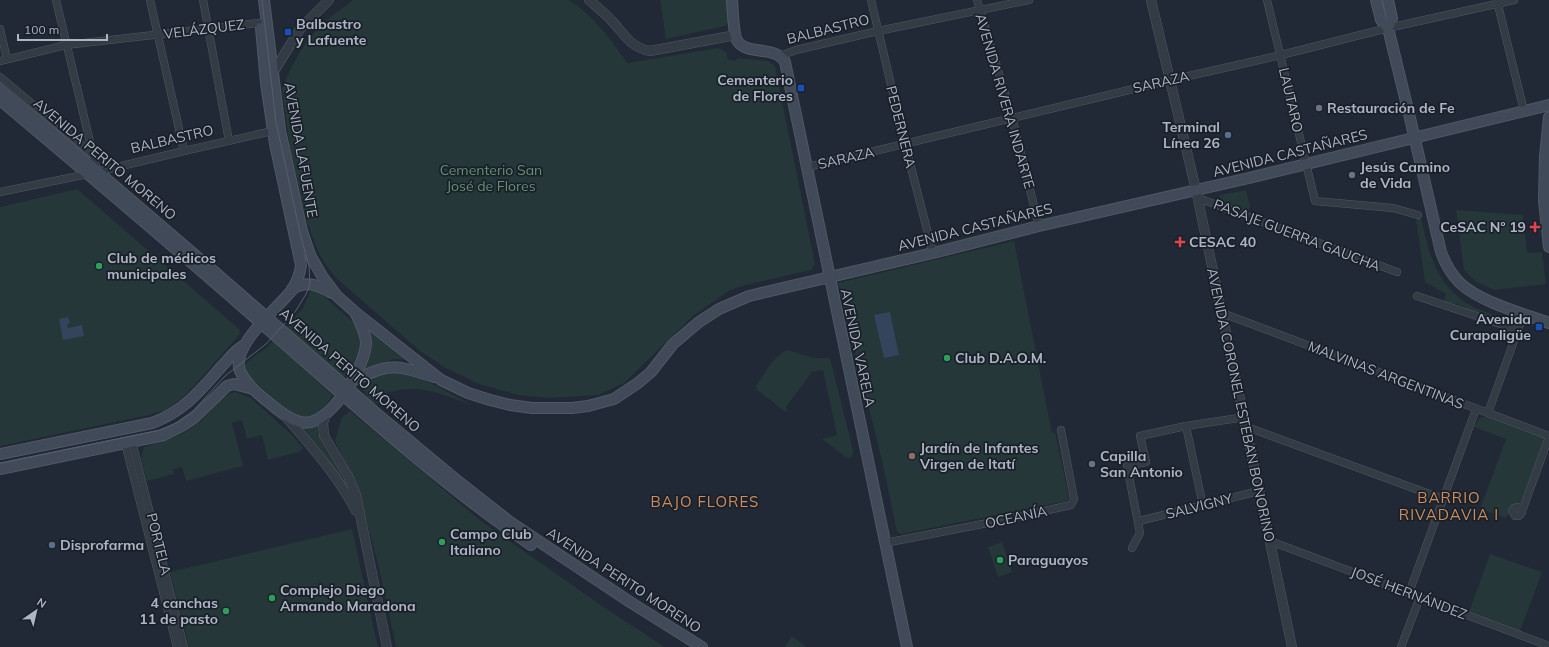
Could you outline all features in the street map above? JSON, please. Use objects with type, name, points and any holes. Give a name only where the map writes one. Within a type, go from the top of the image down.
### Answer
[{"type":"main road","name":"AVENIDA LAFUENTE","points":[[246,344],[292,290],[300,272],[301,265],[277,130],[273,72],[257,0]]},
{"type":"main road","name":"AVENIDA LAFUENTE","points":[[264,0],[263,22],[266,83],[307,248],[322,276],[337,296],[356,313],[365,335],[366,342],[363,355],[348,388]]},
{"type":"main road","points":[[732,0],[736,35]]},
{"type":"main road","points":[[1376,0],[1381,20],[1388,28],[1415,136],[1440,252],[1450,270],[1460,283],[1478,296],[1549,323]]},
{"type":"main road","points":[[1388,0],[1392,18],[1388,28]]},
{"type":"main road","name":"BALBASTRO","points":[[736,35],[738,41],[747,48],[771,52],[780,56]]},
{"type":"main road","name":"AVENIDA VARELA","points":[[780,56],[785,62],[808,167],[829,277],[907,647]]},
{"type":"main road","name":"AVENIDA PERITO MORENO","points":[[0,88],[93,172],[265,320],[447,472],[510,522],[630,602],[702,647]]},
{"type":"main road","name":"AVENIDA PERITO MORENO","points":[[0,100],[93,172]]},
{"type":"main road","name":"AVENIDA CASTAÑARES","points":[[348,388],[378,369],[387,367],[408,369],[441,380],[468,393],[510,405],[532,408],[572,408],[602,403],[614,399],[638,383],[651,372],[681,336],[699,322],[719,309],[749,296],[933,253],[1038,226],[1197,194],[1415,136],[1549,105]]},
{"type":"main road","points":[[1549,117],[1545,156],[1549,247]]},
{"type":"main road","name":"AVENIDA LAFUENTE","points":[[292,290],[302,285],[310,284],[323,288],[337,296]]},
{"type":"main road","name":"AVENIDA CASTAÑARES","points":[[356,313],[441,380]]},
{"type":"main road","points":[[246,344],[240,356],[240,371],[253,389],[284,415],[295,420],[311,422],[326,414],[348,388]]},
{"type":"main road","points":[[0,454],[162,419],[182,408],[234,353],[246,344]]},
{"type":"main road","points":[[0,469],[128,443],[164,434],[182,426],[194,418],[226,386],[234,384],[253,389]]},
{"type":"main road","name":"AVENIDA PERITO MORENO","points":[[348,388],[381,428],[454,488],[507,528],[624,607],[689,647]]},
{"type":"street","points":[[56,0],[93,154],[93,172]]},
{"type":"street","points":[[150,0],[184,151]]},
{"type":"street","points":[[204,0],[228,141]]},
{"type":"street","points":[[266,83],[300,29],[329,0]]},
{"type":"street","points":[[589,0],[612,21],[632,44],[640,49],[650,51],[736,35]]},
{"type":"street","name":"PEDERNERA","points":[[871,0],[905,144],[933,253]]},
{"type":"street","name":"AVENIDA RIVERA INDARTE","points":[[976,0],[1012,117],[1038,226]]},
{"type":"street","name":"BALBASTRO","points":[[780,56],[796,50],[878,31],[1029,0]]},
{"type":"street","name":"AVENIDA CORONEL ESTEBAN BONORINO","points":[[1151,0],[1197,194],[1245,417],[1292,647]]},
{"type":"street","name":"LAUTARO","points":[[1266,0],[1281,55],[1315,201],[1392,208],[1418,215]]},
{"type":"street","name":"SARAZA","points":[[808,167],[1012,117],[1281,55],[1497,2],[1514,0]]},
{"type":"street","points":[[1497,2],[1524,111]]},
{"type":"street","name":"VELÁZQUEZ","points":[[3,60],[66,45],[263,22]]},
{"type":"street","points":[[0,29],[3,60]]},
{"type":"street","points":[[0,77],[93,154]]},
{"type":"street","name":"BALBASTRO","points":[[0,192],[277,130]]},
{"type":"street","name":"PASAJE GUERRA GAUCHA","points":[[1197,194],[1396,272]]},
{"type":"street","points":[[1416,296],[1518,330]]},
{"type":"street","name":"MALVINAS ARGENTINAS","points":[[1222,313],[1549,436]]},
{"type":"street","points":[[1488,413],[1524,313]]},
{"type":"street","points":[[1410,593],[1476,409]]},
{"type":"street","points":[[326,414],[323,423],[324,436],[356,494],[387,647]]},
{"type":"street","points":[[284,415],[309,443],[335,476],[351,500],[361,520]]},
{"type":"street","points":[[1132,548],[1140,533],[1139,521],[1127,466],[1146,462],[1140,436],[1186,426],[1245,417]]},
{"type":"street","points":[[1186,426],[1203,506]]},
{"type":"street","points":[[1247,427],[1443,499]]},
{"type":"street","name":"OCEANÍA","points":[[885,543],[1071,505],[1074,499],[1061,430]]},
{"type":"street","points":[[1519,510],[1525,503],[1549,436]]},
{"type":"street","name":"PORTELA","points":[[128,443],[177,647]]},
{"type":"street","name":"PORTELA","points":[[128,443],[184,647]]},
{"type":"street","name":"SALVIGNY","points":[[1139,521],[1259,491]]},
{"type":"street","name":"JOSÉ HERNÁNDEZ","points":[[1270,541],[1549,646]]},
{"type":"street","points":[[1401,647],[1420,597]]},
{"type":"green space","name":"Cementerio San José de Flores","points":[[353,0],[569,0],[586,13],[601,28],[627,63],[718,48],[726,52],[728,59],[736,61],[738,58],[768,61],[775,66],[815,264],[811,270],[745,285],[730,290],[693,316],[624,383],[598,395],[549,398],[518,395],[479,384],[444,367],[420,351],[336,278],[325,264],[318,251],[307,222],[290,147],[282,89],[292,66],[306,42],[324,22]]},
{"type":"green space","points":[[660,0],[728,0],[730,20],[725,26],[666,39]]},
{"type":"green space","name":"Club de médicos municipales","points":[[77,189],[239,329],[240,334],[187,394],[166,410],[149,415],[0,446],[0,207]]},
{"type":"green space","points":[[1246,190],[1250,206],[1248,212],[1218,203],[1220,195]]},
{"type":"green space","points":[[1456,210],[1523,215],[1527,252],[1542,252],[1546,284],[1494,290],[1475,281],[1464,270]]},
{"type":"green space","points":[[1420,213],[1434,264],[1447,286],[1468,304],[1508,320],[1507,324],[1467,309],[1456,303],[1455,305],[1444,301],[1446,294],[1425,282],[1416,223],[1417,215]]},
{"type":"green space","name":"Club D.A.O.M.","points":[[1014,241],[1052,433],[1055,432],[1069,498],[1067,501],[901,534],[897,532],[883,465],[838,283]]},
{"type":"green space","points":[[311,290],[321,294],[358,328],[361,340],[360,348],[354,365],[347,377],[342,376],[286,327],[303,308]]},
{"type":"green space","points":[[369,329],[408,360],[396,359],[384,362],[364,371],[361,370],[369,355],[371,346],[371,335]]},
{"type":"green space","points":[[273,341],[332,395],[330,400],[314,417],[302,420],[290,413],[246,374],[243,365]]},
{"type":"green space","points":[[787,350],[814,358],[830,358],[853,450],[853,454],[850,458],[846,457],[822,439],[837,435],[823,370],[812,372],[786,407],[787,413],[757,390],[756,386],[770,366],[778,356]]},
{"type":"green space","points":[[391,372],[413,376],[424,380],[474,406],[428,390],[417,389],[393,391],[379,395],[378,400],[383,404],[373,403],[364,391],[364,386],[371,378]]},
{"type":"green space","points":[[235,392],[251,398],[293,436],[303,448],[299,452],[268,460],[262,435],[247,439],[242,420],[232,423],[243,466],[186,481],[182,467],[173,469],[174,474],[147,481],[141,459],[144,447],[170,439],[186,432],[201,421],[223,397]]},
{"type":"green space","name":"Campo Club Italiano","points":[[350,411],[481,521],[602,606],[665,647],[396,647],[378,564],[358,489],[335,441],[342,417]]},
{"type":"green space","points":[[1482,417],[1488,417],[1545,438],[1523,501],[1513,505],[1506,518],[1480,509],[1506,439],[1474,427],[1478,420]]},
{"type":"green space","points":[[319,422],[318,432],[321,442],[342,476],[352,499],[298,427],[308,427]]},
{"type":"green space","name":"Complejo Diego Armando Maradona","points":[[352,529],[378,647],[189,647],[170,572]]},
{"type":"green space","name":"Paraguayos","points":[[1002,542],[1012,572],[998,577],[988,547]]},
{"type":"green space","points":[[1490,554],[1542,572],[1519,634],[1468,615]]},
{"type":"green space","points":[[792,636],[807,647],[785,647]]},
{"type":"water","points":[[890,312],[899,355],[884,358],[874,315]]},
{"type":"water","points":[[68,317],[70,323],[67,324],[68,328],[82,325],[84,336],[63,340],[59,319]]},
{"type":"tram line","points":[[0,463],[160,430],[176,423],[193,411],[225,376],[266,344],[295,312],[306,294],[310,284],[309,266],[301,237],[276,122],[262,0]]},
{"type":"place","name":"Balbastro y Lafuente","points":[[288,32]]},
{"type":"place","name":"Cementerio de Flores","points":[[801,88]]},
{"type":"place","name":"Restauración de Fe","points":[[1319,108]]},
{"type":"place","name":"Terminal Línea 26","points":[[1228,135]]},
{"type":"place","name":"Jesús Camino de Vida","points":[[1352,175]]},
{"type":"place","name":"CeSAC Nº 19","points":[[1535,227]]},
{"type":"place","name":"CESAC 40","points":[[1180,242]]},
{"type":"place","name":"Club de médicos municipales","points":[[99,266]]},
{"type":"place","name":"Avenida Curapaligüe","points":[[1539,327]]},
{"type":"place","name":"Club D.A.O.M.","points":[[947,358]]},
{"type":"place","name":"Jardín de Infantes Virgen de Itatí","points":[[912,456]]},
{"type":"place","name":"Capilla San Antonio","points":[[1092,464]]},
{"type":"place","name":"Campo Club Italiano","points":[[442,542]]},
{"type":"place","name":"Disprofarma","points":[[52,545]]},
{"type":"place","name":"Paraguayos","points":[[1000,560]]},
{"type":"place","name":"Complejo Diego Armando Maradona","points":[[272,598]]},
{"type":"place","name":"4 canchas 11 de pasto","points":[[226,611]]},
{"type":"district","name":"BAJO FLORES","points":[[705,502]]},
{"type":"district","name":"BARRIO RIVADAVIA I","points":[[1449,506]]}]
